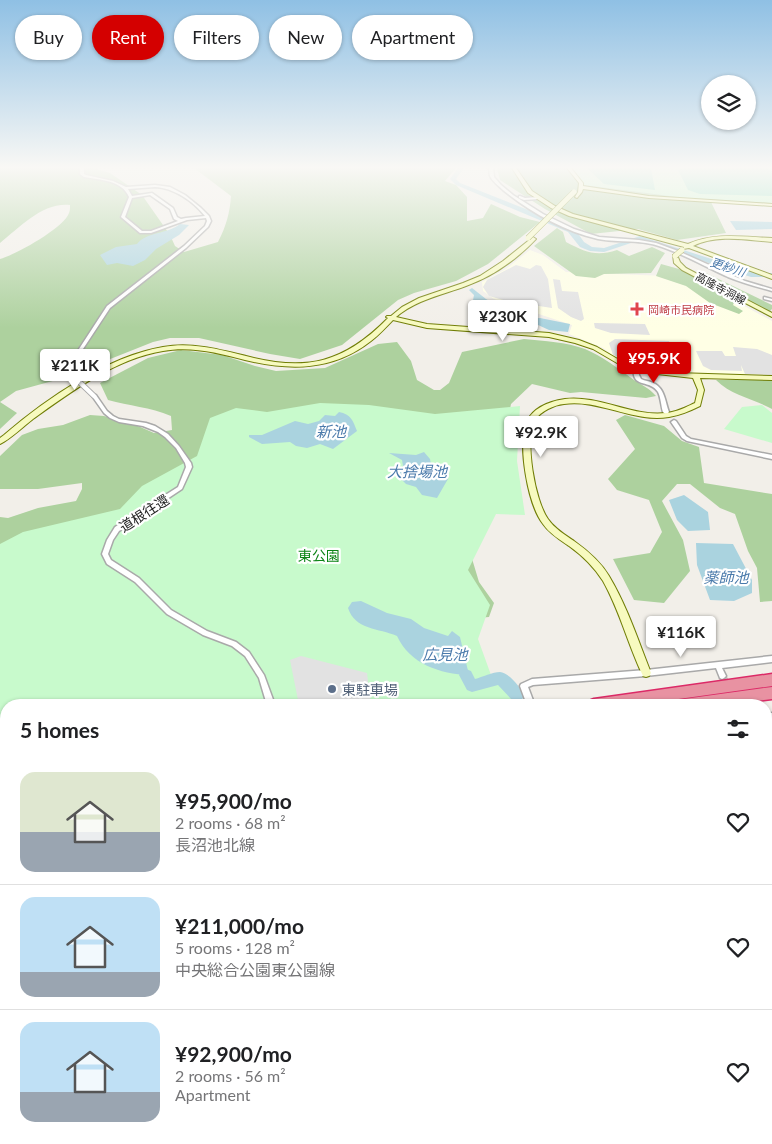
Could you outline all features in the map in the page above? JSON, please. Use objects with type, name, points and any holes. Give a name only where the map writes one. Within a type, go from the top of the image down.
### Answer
[{"type":"highway","points":[[637,699],[772,680]]},
{"type":"highway","points":[[728,699],[772,693]]},
{"type":"street","points":[[128,221],[141,232],[151,232],[177,221]]},
{"type":"street","name":"道根往還","points":[[207,221],[206,226],[194,239],[108,307],[80,352],[70,373],[94,396],[106,413],[114,419],[144,425],[165,432],[188,463],[180,488],[116,529],[105,554],[109,562],[137,580],[169,612],[205,633],[234,644],[247,654],[262,677],[269,699]]},
{"type":"street","points":[[0,435],[45,401],[91,373],[147,348],[169,344],[199,344],[272,362],[308,362],[330,357],[355,344],[406,303],[477,276],[530,239],[548,221]]},
{"type":"street","points":[[560,221],[588,236],[648,241],[693,258],[703,265],[749,285],[772,290]]},
{"type":"street","points":[[590,221],[685,248],[772,277]]},
{"type":"street","points":[[685,248],[697,241],[712,238],[772,240]]},
{"type":"street","name":"高隆寺洞線","points":[[685,248],[675,256],[676,263],[772,315]]},
{"type":"street","points":[[765,298],[772,300]]},
{"type":"street","points":[[390,317],[427,326],[549,335],[576,341],[595,348],[619,362],[636,369],[676,375],[772,378]]},
{"type":"street","points":[[0,442],[28,419],[88,379],[138,355],[172,347],[210,349],[266,364],[310,364],[337,357],[361,346],[390,317]]},
{"type":"street","points":[[636,369],[638,379],[655,385],[662,395],[666,412]]},
{"type":"street","points":[[646,674],[611,590],[597,566],[546,522],[538,508],[533,491],[528,447],[529,427],[537,413],[564,401],[596,403],[653,417],[685,412],[698,404],[701,390],[696,376]]},
{"type":"street","points":[[674,422],[688,440],[772,458]]},
{"type":"street","points":[[529,699],[524,686],[532,682],[646,674],[772,659]]},
{"type":"street","points":[[718,665],[722,676]]},
{"type":"shaded area","name":"岡崎市民病院","points":[[530,250],[543,255],[566,272],[691,277],[772,321],[772,377],[671,373],[640,368],[615,357],[603,348],[569,334],[572,325],[494,299],[483,291],[482,282],[506,269]]},
{"type":"shaded area","points":[[516,265],[530,269],[536,265],[541,266],[548,279],[552,308],[507,301],[489,296],[483,287],[487,280]]},
{"type":"shaded area","points":[[553,279],[560,280],[562,291],[578,292],[584,319],[581,321],[571,317],[558,308]]},
{"type":"shaded area","points":[[594,323],[645,324],[650,335],[611,333],[595,328]]},
{"type":"shaded area","points":[[615,339],[669,341],[678,365],[676,368],[649,367],[613,355],[609,343]]},
{"type":"shaded area","points":[[733,347],[757,349],[772,355],[772,375],[745,374],[741,365],[742,371],[711,370],[703,366],[696,351],[722,351],[725,356],[736,356]]},
{"type":"shaded area","name":"東駐車場","points":[[301,656],[367,673],[370,699],[298,699],[290,660]]},
{"type":"green space","points":[[0,221],[26,221],[24,223],[0,243]]},
{"type":"green space","points":[[63,221],[160,221],[175,246],[184,252],[218,242],[226,221],[540,222],[488,264],[456,281],[414,293],[398,300],[342,345],[300,359],[199,338],[170,338],[153,342],[60,379],[16,391],[0,402],[0,259],[27,247]]},
{"type":"green space","points":[[568,221],[720,221],[726,233],[677,240],[638,229],[591,234]]},
{"type":"green space","points":[[557,228],[563,232],[566,242],[591,252],[603,253],[617,250],[629,256],[652,247],[665,253],[651,273],[604,274],[595,278],[576,276],[534,246]]},
{"type":"green space","points":[[661,264],[697,274],[704,272],[772,305],[772,309],[769,312],[737,297],[733,305],[743,311],[739,314],[710,303],[686,286],[656,276]]},
{"type":"green space","name":"東公園","points":[[524,339],[563,343],[598,355],[656,396],[646,398],[581,392],[570,393],[532,384],[511,404],[490,511],[470,552],[479,582],[494,603],[489,617],[440,621],[510,699],[0,699],[0,517],[8,518],[38,508],[76,501],[82,489],[82,483],[38,489],[0,489],[0,456],[22,435],[38,429],[63,425],[90,415],[104,416],[154,433],[172,430],[171,416],[108,400],[100,383],[148,358],[181,350],[222,355],[276,371],[325,368],[378,344],[397,342],[411,361],[417,380],[434,390],[440,390],[449,383],[462,352]]},
{"type":"green space","points":[[716,380],[772,380],[772,409],[729,390]]},
{"type":"green space","points":[[0,402],[17,413],[0,429]]},
{"type":"green space","name":"東公園","points":[[320,403],[369,405],[435,414],[520,406],[517,461],[525,515],[496,514],[468,570],[490,605],[478,639],[491,675],[522,698],[0,699],[0,544],[23,532],[120,509],[142,486],[197,456],[210,418],[236,408],[267,412]]},
{"type":"green space","points":[[762,405],[772,413],[772,443],[724,429],[742,407]]},
{"type":"green space","points":[[625,415],[664,426],[682,441],[699,447],[704,483],[772,494],[772,601],[760,602],[757,568],[748,551],[735,514],[720,508],[690,484],[677,484],[662,501],[683,540],[690,571],[664,603],[634,600],[613,559],[650,553],[662,532],[649,500],[617,490],[608,479],[635,449],[616,420]]},
{"type":"water","points":[[730,221],[772,222],[772,229],[736,230]]},
{"type":"water","points":[[180,224],[189,225],[179,235],[156,249],[145,260],[133,266],[117,263],[107,265],[100,255],[116,247],[137,244],[146,237],[169,230]]},
{"type":"water","points":[[472,288],[496,305],[510,307],[512,311],[507,319],[487,310],[483,303],[473,300],[474,295],[469,290]]},
{"type":"water","points":[[540,318],[570,324],[568,332],[549,330],[525,319]]},
{"type":"water","name":"新池","points":[[339,412],[349,416],[357,431],[333,449],[320,444],[307,448],[296,446],[290,442],[262,444],[249,437],[249,435],[262,435],[295,421],[308,424],[319,421],[325,415],[335,416]]},
{"type":"water","name":"大捨場池","points":[[424,452],[430,459],[432,470],[448,479],[437,498],[422,495],[416,487],[406,484],[398,476],[403,466],[402,460],[389,453],[416,455]]},
{"type":"water","points":[[684,495],[708,512],[710,530],[688,531],[677,520],[669,500]]},
{"type":"water","name":"薬師池","points":[[696,543],[733,544],[752,580],[752,593],[734,601],[710,600],[697,565]]},
{"type":"water","name":"広見池","points":[[361,601],[387,613],[411,619],[424,628],[448,636],[452,631],[460,637],[469,675],[437,670],[427,666],[410,654],[397,636],[368,627],[356,621],[348,608],[352,602]]},
{"type":"waterway","name":"更紗川","points":[[550,221],[571,230],[583,245],[597,251],[640,238],[754,275],[772,275]]},
{"type":"waterway","points":[[466,675],[472,686],[500,678],[517,695]]},
{"type":"tunnel","points":[[722,676],[735,699]]},
{"type":"place","name":"岡崎市民病院","points":[[637,309]]},
{"type":"place","name":"東駐車場","points":[[332,689]]}]
